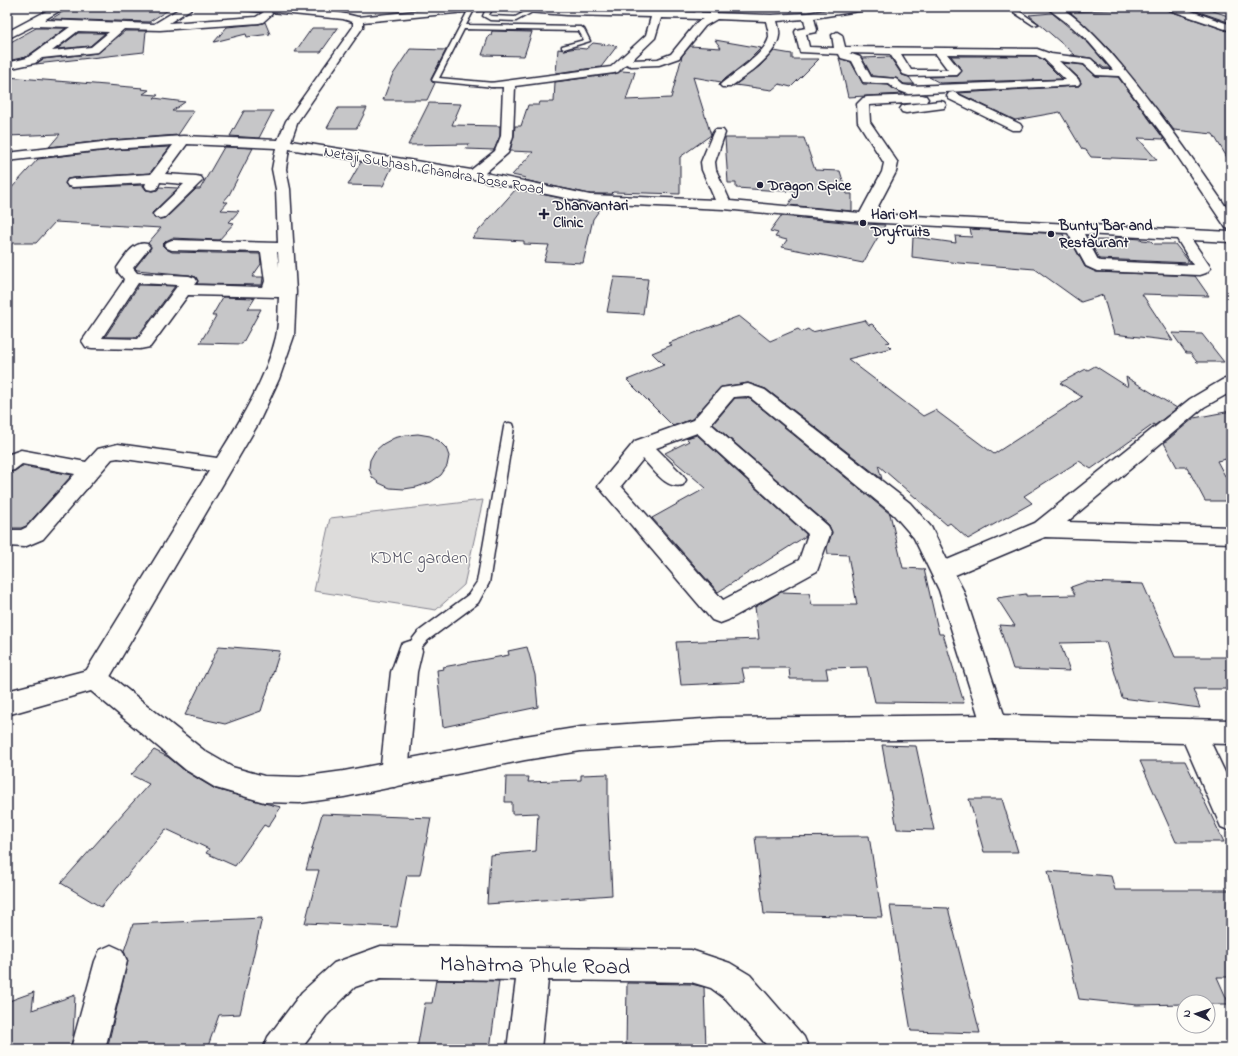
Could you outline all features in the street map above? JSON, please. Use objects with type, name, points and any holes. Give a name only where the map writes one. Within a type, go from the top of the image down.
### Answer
[{"type":"street","points":[[7,36],[61,7]]},
{"type":"street","points":[[156,27],[189,7]]},
{"type":"street","points":[[245,7],[344,16],[358,20],[472,7],[486,7]]},
{"type":"street","points":[[498,7],[567,12],[608,10],[657,14],[698,12],[714,17],[812,19],[833,22],[831,13],[865,7]]},
{"type":"street","points":[[726,85],[754,62],[772,44],[774,37],[766,7]]},
{"type":"street","points":[[1051,7],[1074,23],[1093,40],[1122,73],[1173,140],[1231,225]]},
{"type":"street","points":[[1170,7],[1231,28]]},
{"type":"street","points":[[7,66],[25,67],[78,26],[156,27],[261,24],[274,9]]},
{"type":"street","points":[[494,85],[614,70],[651,36],[657,14]]},
{"type":"street","points":[[631,63],[659,62],[675,56],[701,24],[714,17]]},
{"type":"street","points":[[812,19],[812,30],[800,32],[804,50],[839,51],[837,36]]},
{"type":"street","points":[[7,704],[95,679],[248,424],[270,379],[285,336],[279,292],[277,248],[283,188],[279,169],[283,144],[292,121],[358,27],[358,20]]},
{"type":"street","points":[[32,23],[119,29],[94,50],[40,55]]},
{"type":"street","points":[[7,36],[26,37]]},
{"type":"street","points":[[847,50],[939,51],[1037,52],[1048,57],[1074,81],[1074,83],[1000,85],[978,88],[904,89],[892,81],[867,80],[856,60],[845,56],[843,52],[847,50]]},
{"type":"street","points":[[893,50],[906,72],[953,73],[955,71],[939,51]]},
{"type":"street","points":[[985,52],[995,62]]},
{"type":"street","points":[[1048,57],[1087,61],[1111,61]]},
{"type":"street","points":[[1087,61],[1096,77],[1122,73]]},
{"type":"street","points":[[474,175],[501,153],[507,136],[509,83]]},
{"type":"street","points":[[865,218],[889,172],[890,163],[864,122],[862,108],[863,104],[867,101],[957,96],[1016,127]]},
{"type":"street","points":[[862,108],[877,110],[915,109],[940,105]]},
{"type":"street","points":[[719,133],[708,162],[709,170],[724,205]]},
{"type":"street","points":[[154,182],[183,140]]},
{"type":"street","name":"Netaji Subhash Chandra Bose Road","points":[[7,157],[111,145],[183,140],[283,144],[474,175],[590,199],[724,205],[865,218],[1231,237]]},
{"type":"street","points":[[73,183],[196,180],[160,214]]},
{"type":"street","points":[[1074,230],[1092,263],[1097,266],[1200,270],[1203,268],[1182,235]]},
{"type":"street","points":[[172,245],[277,248]]},
{"type":"street","points":[[132,278],[131,282],[91,341],[92,343],[144,343],[189,281],[132,278],[126,272],[125,268],[142,247]]},
{"type":"street","points":[[183,290],[279,292]]},
{"type":"street","points":[[943,571],[1043,529],[1197,403],[1230,384]]},
{"type":"street","points":[[700,425],[820,532],[809,565],[720,613],[609,486],[642,446],[700,425],[728,392],[748,390],[758,394],[902,509],[923,533],[951,590],[995,727]]},
{"type":"street","points":[[642,446],[676,480]]},
{"type":"street","points":[[7,538],[24,539],[35,533],[105,454],[110,451],[222,466]]},
{"type":"street","points":[[7,465],[13,460],[21,457],[91,470]]},
{"type":"street","points":[[1043,529],[1231,536]]},
{"type":"street","points":[[394,774],[404,672],[410,651]]},
{"type":"street","points":[[95,679],[196,761],[226,779],[264,789],[300,790],[344,784],[524,748],[581,739],[720,730],[995,727],[1231,732]]},
{"type":"street","points":[[1192,731],[1231,817]]},
{"type":"street","points":[[88,1049],[111,961]]},
{"type":"street","name":"Mahatma Phule Road","points":[[280,1049],[314,1004],[345,974],[381,962],[691,966],[719,974],[738,987],[792,1049]]},
{"type":"street","points":[[524,1049],[534,963]]},
{"type":"lane","points":[[472,7],[435,80],[494,85]]},
{"type":"lane","points":[[490,7],[486,16],[490,18],[516,19],[535,9]]},
{"type":"lane","points":[[1009,7],[1035,24]]},
{"type":"lane","points":[[462,26],[581,29],[586,41],[564,47]]},
{"type":"lane","points":[[410,651],[423,636],[473,600],[483,584],[509,428]]},
{"type":"green space","name":"KDMC garden","points":[[483,500],[464,585],[436,610],[314,591],[330,518]]},
{"type":"building","points":[[71,7],[173,7],[149,22],[51,19]]},
{"type":"building","points":[[1164,7],[1167,10],[1231,32],[1231,164],[1213,134],[1174,130],[1110,50],[1070,12]]},
{"type":"building","points":[[1185,7],[1202,7],[1231,17],[1231,23]]},
{"type":"building","points":[[1052,13],[1088,43],[1110,68],[1104,68],[1091,58],[1070,55],[1075,55],[1029,15]]},
{"type":"building","points":[[265,22],[270,34],[247,37],[246,34],[214,42],[227,27],[259,24]]},
{"type":"building","points":[[36,28],[66,28],[26,57],[7,61],[7,44]]},
{"type":"building","points":[[312,28],[338,28],[321,52],[295,52]]},
{"type":"building","points":[[125,31],[146,31],[144,52],[36,64],[43,59],[98,53]]},
{"type":"building","points":[[492,31],[532,32],[524,56],[482,55],[489,35],[491,35]]},
{"type":"building","points":[[78,33],[105,33],[90,46],[57,49]]},
{"type":"building","points":[[715,40],[761,48],[748,61],[721,82],[693,77],[711,135],[680,157],[680,194],[613,192],[611,194],[590,194],[524,180],[526,178],[512,175],[533,152],[510,151],[515,126],[521,126],[528,105],[539,105],[540,102],[554,102],[555,82],[614,74],[621,71],[635,72],[626,100],[671,98],[682,56],[690,46],[721,48]]},
{"type":"building","points":[[593,43],[617,46],[601,67],[556,73],[558,49],[586,49]]},
{"type":"building","points":[[410,49],[446,50],[431,79],[432,82],[435,83],[427,100],[383,100],[392,76]]},
{"type":"building","points":[[774,51],[792,54],[792,59],[819,59],[791,87],[779,84],[772,90],[735,85],[760,66]]},
{"type":"building","points":[[951,56],[1036,56],[1043,60],[1062,79],[940,83],[929,77],[958,76],[962,70]]},
{"type":"building","points":[[890,57],[902,75],[909,77],[914,84],[904,84],[896,78],[872,76],[862,58]]},
{"type":"building","points":[[839,58],[851,62],[863,84],[888,85],[903,94],[848,97]]},
{"type":"building","points":[[1063,63],[1083,65],[1096,76],[1118,77],[1164,139],[1138,138],[1157,160],[1091,157],[1086,150],[1082,149],[1060,112],[1015,120],[958,93],[1079,86],[1081,83],[1079,78]]},
{"type":"building","points":[[7,77],[143,88],[141,89],[149,90],[143,94],[158,95],[154,98],[185,102],[172,111],[194,111],[178,135],[111,140],[49,147],[60,134],[7,136]]},
{"type":"building","points":[[429,103],[461,104],[452,125],[500,126],[500,136],[494,150],[466,149],[469,144],[408,145]]},
{"type":"building","points":[[338,108],[367,108],[357,128],[327,128]]},
{"type":"building","points":[[244,111],[273,111],[259,138],[230,136]]},
{"type":"building","points":[[725,138],[804,138],[815,170],[840,171],[847,194],[852,194],[852,211],[788,205],[797,192],[736,188],[736,183],[728,183]]},
{"type":"building","points":[[170,147],[150,173],[73,178],[67,179],[65,184],[68,187],[73,188],[144,185],[143,186],[146,190],[152,191],[157,190],[159,187],[178,188],[152,213],[154,218],[166,218],[196,189],[200,189],[224,147],[253,148],[229,195],[223,202],[228,202],[221,210],[239,211],[229,222],[234,223],[219,240],[172,238],[162,245],[172,252],[260,254],[261,264],[252,277],[263,277],[262,285],[197,284],[198,281],[196,277],[189,275],[137,270],[135,268],[151,248],[148,243],[161,228],[55,222],[36,243],[7,243],[7,193],[38,159],[111,150]]},
{"type":"building","points":[[361,162],[392,167],[383,186],[348,185]]},
{"type":"building","points":[[516,189],[590,204],[603,205],[593,219],[583,263],[544,261],[549,245],[524,244],[524,241],[472,238]]},
{"type":"building","points":[[781,216],[885,225],[863,263],[782,247],[787,240],[775,237],[778,233],[770,231]]},
{"type":"building","points":[[970,229],[1063,234],[1065,239],[1070,239],[1085,267],[1096,272],[1195,276],[1209,296],[1142,294],[1173,341],[1114,334],[1103,295],[1081,302],[1035,269],[959,263],[912,257],[913,237],[956,243],[955,236],[972,237]]},
{"type":"building","points":[[1114,237],[1141,239],[1151,241],[1154,244],[1175,244],[1190,263],[1099,259],[1089,240],[1116,240]]},
{"type":"building","points":[[614,277],[648,279],[643,314],[607,312]]},
{"type":"building","points":[[139,285],[175,286],[137,337],[105,337]]},
{"type":"building","points":[[223,297],[255,298],[248,309],[261,309],[242,344],[200,343],[216,316],[212,316]]},
{"type":"building","points":[[739,316],[770,341],[798,329],[802,332],[808,329],[812,332],[865,320],[869,325],[872,324],[890,342],[886,343],[891,348],[848,359],[923,416],[935,410],[994,454],[1082,397],[1060,383],[1086,369],[1088,370],[1095,366],[1128,387],[1126,377],[1177,408],[1154,426],[1154,424],[1091,469],[1079,461],[1024,496],[1032,503],[968,539],[950,523],[947,525],[878,465],[882,479],[766,389],[748,383],[721,387],[692,419],[673,426],[627,380],[664,365],[652,353],[672,345],[669,343]]},
{"type":"building","points":[[1172,333],[1202,334],[1224,362],[1197,362],[1190,353],[1186,353]]},
{"type":"building","points":[[735,398],[750,399],[890,514],[903,568],[924,569],[939,634],[943,634],[964,703],[875,702],[867,667],[826,668],[828,679],[790,679],[789,668],[742,668],[745,682],[681,685],[676,642],[759,639],[755,607],[781,592],[809,593],[812,605],[857,605],[848,555],[828,554],[827,548],[832,533],[829,525],[713,424]]},
{"type":"building","points":[[1231,411],[1231,458],[1217,461],[1231,487],[1231,501],[1205,501],[1187,467],[1177,467],[1164,443],[1194,418]]},
{"type":"building","points":[[418,434],[430,436],[439,441],[446,448],[449,456],[447,466],[441,475],[431,482],[417,487],[404,489],[390,488],[379,483],[372,477],[369,468],[370,460],[375,451],[383,444],[394,438]]},
{"type":"building","points":[[697,435],[806,534],[806,536],[718,592],[652,518],[706,488],[665,453],[689,441],[686,438]]},
{"type":"building","points":[[22,466],[72,475],[26,526],[21,528],[7,528],[7,473],[15,471]]},
{"type":"building","points":[[1085,582],[1143,584],[1175,657],[1231,657],[1231,689],[1193,689],[1200,708],[1122,698],[1106,642],[1060,643],[1070,671],[1013,669],[999,625],[1015,626],[997,598],[1026,594],[1026,596],[1075,595],[1071,587]]},
{"type":"building","points":[[219,646],[280,651],[261,711],[225,724],[185,715]]},
{"type":"building","points":[[527,647],[535,675],[538,707],[443,727],[437,670],[444,669],[443,667],[509,655],[508,651]]},
{"type":"building","points":[[882,745],[916,746],[934,830],[897,829]]},
{"type":"building","points":[[154,750],[168,757],[185,771],[215,789],[281,807],[268,827],[264,825],[235,866],[206,853],[209,849],[166,829],[101,907],[61,883],[149,784],[131,775]]},
{"type":"building","points":[[1140,761],[1185,761],[1224,842],[1176,842]]},
{"type":"building","points":[[608,774],[612,895],[487,904],[490,855],[536,851],[538,813],[512,814],[512,802],[505,802],[506,777],[529,777],[528,782],[581,780],[581,775]]},
{"type":"building","points":[[969,799],[1002,799],[1018,852],[984,852]]},
{"type":"building","points":[[322,814],[431,818],[420,875],[407,875],[397,927],[305,923],[319,870],[306,870]]},
{"type":"building","points":[[869,836],[882,917],[764,914],[755,837]]},
{"type":"building","points":[[1048,871],[1111,876],[1115,890],[1231,890],[1231,977],[1217,977],[1229,1004],[1216,1004],[1216,994],[1176,994],[1176,1004],[1137,1005],[1079,999]]},
{"type":"building","points":[[890,906],[948,908],[980,1033],[911,1031]]},
{"type":"building","points":[[262,918],[240,1014],[219,1015],[207,1049],[107,1049],[128,961],[124,951],[133,924]]},
{"type":"building","points":[[436,980],[499,981],[490,1049],[417,1049],[425,1003],[432,1003]]},
{"type":"building","points":[[627,983],[691,984],[704,987],[706,1049],[626,1049]]},
{"type":"building","points":[[34,992],[32,1010],[75,995],[73,1037],[70,1049],[7,1049],[9,1001]]},
{"type":"place","name":"Dragon Spice","points":[[760,185]]},
{"type":"place","name":"Dhanvantari Clinic","points":[[544,214]]},
{"type":"place","name":"Hari OM Dryfruits","points":[[863,223]]},
{"type":"place","name":"Bunty Bar and Restaurant","points":[[1051,234]]}]
